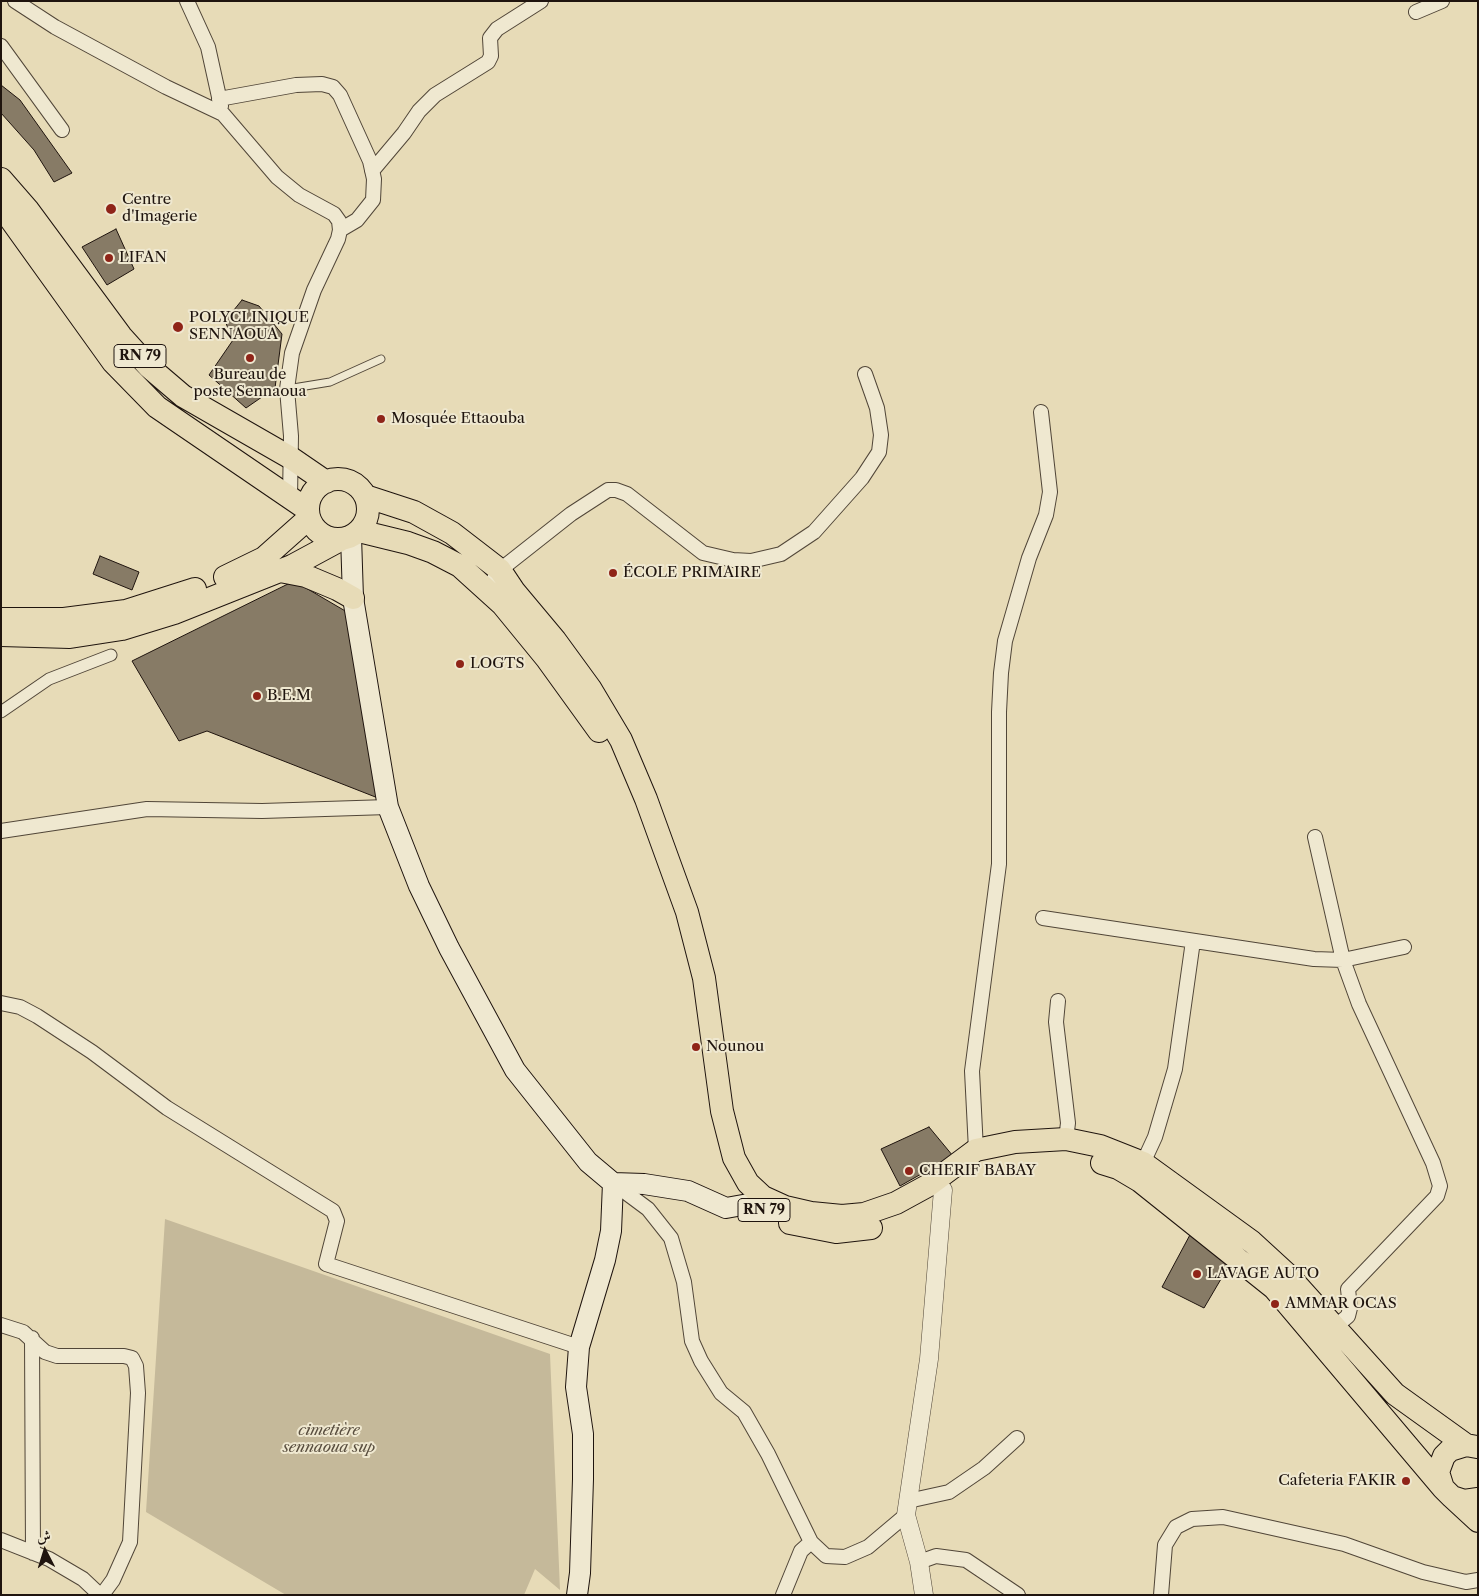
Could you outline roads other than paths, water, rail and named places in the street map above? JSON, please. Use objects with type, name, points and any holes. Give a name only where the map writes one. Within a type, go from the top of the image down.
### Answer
[{"type":"main road","name":"RN 79","points":[[1,178],[28,210],[122,336],[149,367],[183,396],[291,458],[326,482]]},
{"type":"main road","name":"RN 79","points":[[1,206],[113,362],[157,407],[303,508]]},
{"type":"main road","points":[[1,619],[64,619],[126,611],[176,596],[250,567],[264,558],[311,496],[326,482],[344,480],[352,483],[365,496],[414,512],[452,533],[500,570],[514,591],[555,640],[590,688],[621,740],[646,799],[687,912],[704,978],[722,1111],[734,1158],[748,1183],[763,1196],[785,1207],[842,1216],[864,1214],[896,1203],[929,1185],[976,1150],[1015,1142],[1066,1139],[1100,1146],[1143,1163],[1252,1242],[1288,1275],[1336,1326],[1370,1368],[1395,1394],[1472,1446]]},
{"type":"main road","points":[[1,635],[70,637],[122,630],[174,613],[280,571],[351,535],[368,514],[365,496]]},
{"type":"main road","points":[[303,508],[318,532],[334,539],[351,535]]},
{"type":"main road","name":"RN 79","points":[[351,535],[408,543],[433,552],[460,566],[502,604],[547,658],[586,711],[611,750],[663,876],[687,967],[712,1114],[723,1158],[733,1182],[754,1203],[777,1219],[836,1232],[868,1229],[898,1216],[994,1156],[1044,1151],[1080,1156],[1118,1168],[1133,1177],[1274,1288],[1447,1493],[1478,1521]]},
{"type":"main road","points":[[351,535],[353,598],[388,807],[406,854],[449,948],[515,1070],[588,1162],[613,1183],[644,1184],[688,1191],[726,1208],[754,1203]]},
{"type":"main road","points":[[280,571],[306,576],[353,598]]},
{"type":"main road","points":[[577,1595],[580,1573],[583,1479],[583,1434],[576,1387],[579,1347],[605,1260],[611,1231],[613,1183]]},
{"type":"main road","points":[[1472,1446],[1450,1450],[1444,1456],[1438,1472],[1447,1493],[1464,1502],[1478,1499]]},
{"type":"street","points":[[16,1],[55,27],[166,87],[223,114],[277,178],[299,195],[334,214],[339,221],[340,230],[314,290],[292,353],[287,389],[291,458],[303,508]]},
{"type":"street","points":[[187,1],[208,47],[223,114]]},
{"type":"street","points":[[372,171],[404,133],[419,111],[435,95],[488,62],[491,56],[490,38],[497,29],[541,1]]},
{"type":"street","points":[[1416,12],[1442,1]]},
{"type":"street","points":[[1,46],[13,59],[62,130]]},
{"type":"street","points":[[219,99],[296,85],[322,84],[332,87],[343,102],[370,161],[372,171],[373,200],[358,220],[340,230]]},
{"type":"street","points":[[486,591],[500,570],[571,514],[608,490],[616,490],[627,494],[703,553],[742,560],[781,554],[814,532],[862,478],[879,452],[881,435],[877,408],[864,374]]},
{"type":"street","points":[[976,1150],[972,1071],[999,864],[999,712],[1001,673],[1005,641],[1029,558],[1046,515],[1050,492],[1041,412]]},
{"type":"street","points":[[1,712],[49,679],[111,654]]},
{"type":"street","points":[[1,831],[147,809],[262,811],[388,807]]},
{"type":"street","points":[[1315,837],[1343,960],[1367,1021],[1433,1163],[1440,1186],[1437,1196],[1348,1289],[1350,1308],[1348,1316],[1336,1326]]},
{"type":"street","points":[[1043,918],[1314,959],[1343,960],[1404,947]]},
{"type":"street","points":[[1143,1163],[1155,1137],[1175,1069],[1193,941]]},
{"type":"street","points":[[1058,1001],[1056,1022],[1068,1123],[1066,1139]]},
{"type":"street","points":[[1,1002],[20,1007],[37,1016],[92,1052],[167,1108],[333,1211],[337,1221],[326,1264],[579,1347]]},
{"type":"street","points":[[613,1183],[648,1209],[671,1238],[684,1282],[692,1342],[700,1361],[721,1393],[744,1412],[772,1462],[811,1542],[826,1556],[845,1557],[868,1547],[907,1508],[950,1492],[984,1468],[1016,1438]]},
{"type":"street","points":[[924,1595],[907,1508],[929,1359],[942,1190]]},
{"type":"street","points":[[1,1324],[32,1338],[45,1352],[58,1356],[124,1356],[132,1358],[136,1366],[138,1393],[130,1542],[113,1580],[101,1595],[83,1579],[33,1553],[1,1540]]},
{"type":"street","points":[[32,1338],[33,1553]]},
{"type":"street","points":[[1161,1595],[1165,1545],[1176,1527],[1192,1519],[1222,1516],[1344,1544],[1423,1572],[1466,1582],[1478,1580]]},
{"type":"street","points":[[783,1595],[801,1551],[811,1542]]},
{"type":"street","points":[[918,1562],[936,1556],[966,1560],[1018,1595]]},
{"type":"lane","points":[[287,389],[330,382],[381,359]]},
{"type":"place","name":"Centre d'Imagerie","points":[[111,209]]},
{"type":"place","name":"LIFAN","points":[[109,258]]},
{"type":"place","name":"POLYCLINIQUE SENNAOUA","points":[[178,327]]},
{"type":"place","name":"Bureau de poste Sennaoua","points":[[250,358]]},
{"type":"place","name":"Mosquée Ettaouba","points":[[381,419]]},
{"type":"place","name":"ÉCOLE PRIMAIRE","points":[[613,573]]},
{"type":"place","name":"LOGTS","points":[[460,664]]},
{"type":"place","name":"B.E.M","points":[[257,696]]},
{"type":"place","name":"Nounou","points":[[696,1047]]},
{"type":"place","name":"CHERIF BABAY","points":[[909,1171]]},
{"type":"place","name":"LAVAGE AUTO","points":[[1197,1274]]},
{"type":"place","name":"AMMAR OCAS","points":[[1275,1304]]},
{"type":"place","name":"Cafeteria FAKIR","points":[[1406,1481]]},
{"type":"park label","name":"cimetière sennaoua sup","points":[[329,1440]]}]
